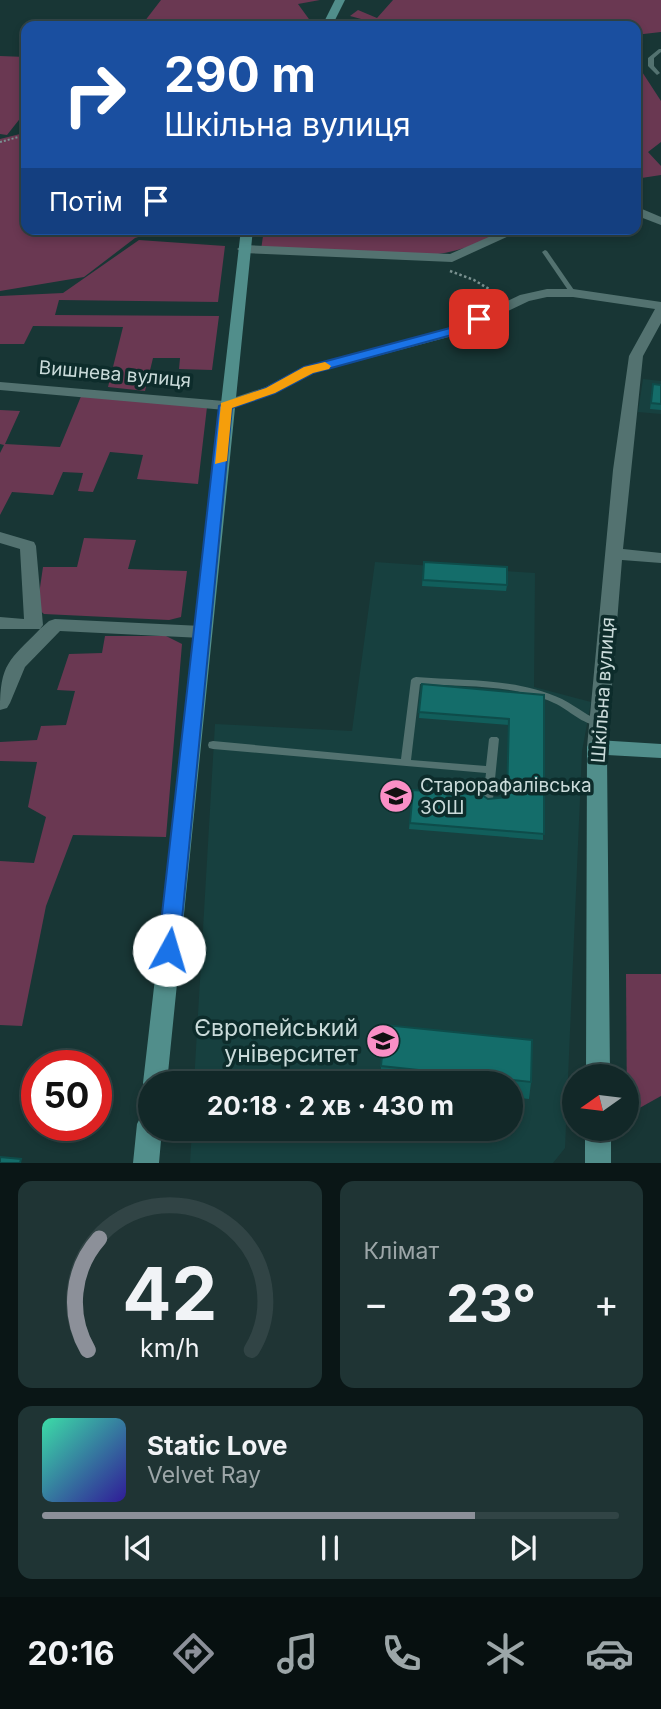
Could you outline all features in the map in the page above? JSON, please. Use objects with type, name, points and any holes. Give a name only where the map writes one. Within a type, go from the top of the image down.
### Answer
[{"type":"main road","points":[[330,21],[340,0]]},
{"type":"main road","points":[[156,1071],[225,406],[246,235]]},
{"type":"main road","points":[[597,747],[661,751]]},
{"type":"main road","name":"Шкільна вулиця","points":[[597,747],[598,1064]]},
{"type":"main road","points":[[146,1163],[148,1141]]},
{"type":"main road","points":[[598,1141],[598,1163]]},
{"type":"street","points":[[641,213],[661,221]]},
{"type":"street","points":[[243,249],[452,258],[504,235]]},
{"type":"street","points":[[225,406],[271,390],[308,370],[455,331],[513,303],[547,293],[573,293],[661,306]]},
{"type":"street","name":"Шкільна вулиця","points":[[597,747],[614,554],[636,356],[661,311]]},
{"type":"street","name":"Вишнева вулиця","points":[[0,386],[225,406]]},
{"type":"street","points":[[0,537],[28,546],[34,566],[30,595],[34,625]]},
{"type":"street","points":[[614,554],[661,558]]},
{"type":"street","points":[[0,624],[202,632]]},
{"type":"street","points":[[0,702],[17,664],[55,625]]},
{"type":"lane","points":[[657,73],[651,66],[651,58],[661,50]]},
{"type":"lane","points":[[545,252],[573,293]]},
{"type":"lane","points":[[406,763],[416,680],[524,691],[552,698],[588,720],[599,723]]},
{"type":"lane","points":[[488,799],[494,739]]},
{"type":"lane","points":[[213,745],[491,769]]},
{"type":"path","points":[[0,142],[21,136]]},
{"type":"path","points":[[424,257],[513,303]]},
{"type":"shaded area","points":[[161,0],[320,0],[298,4],[310,21],[145,21]]},
{"type":"shaded area","points":[[393,0],[661,0],[661,32],[641,34],[641,21],[368,21],[350,16],[358,10],[377,18]]},
{"type":"shaded area","points":[[0,56],[21,57],[21,117],[7,135],[0,134]]},
{"type":"shaded area","points":[[641,70],[661,101],[661,142],[648,152],[661,166],[661,175],[641,178]]},
{"type":"shaded area","points":[[20,134],[21,235],[144,235],[135,238],[84,277],[0,291],[0,139]]},
{"type":"shaded area","points":[[263,235],[495,235],[450,252],[419,256],[355,257],[261,250]]},
{"type":"shaded area","points":[[139,240],[225,246],[218,302],[59,300],[55,315],[219,316],[212,370],[179,369],[180,358],[153,358],[145,391],[108,387],[123,327],[33,326],[24,344],[0,344],[0,296],[63,293]]},
{"type":"shaded area","points":[[643,379],[661,381],[661,414],[638,412]]},
{"type":"shaded area","points":[[82,394],[207,407],[198,484],[137,479],[143,455],[110,452],[93,492],[78,491],[83,473],[63,472],[53,495],[12,492],[0,515],[0,453],[4,445],[0,444],[0,410],[20,411],[5,444],[60,447]]},
{"type":"shaded area","points":[[84,538],[136,540],[128,569],[187,571],[181,617],[169,620],[44,614],[37,608],[43,567],[77,567]]},
{"type":"shaded area","name":"Старорафалівська ЗОШ","points":[[375,562],[535,573],[534,687],[591,702],[582,751],[569,1064],[562,1064],[562,1141],[565,1141],[565,1148],[553,1163],[190,1163],[191,1141],[523,1141],[523,1071],[195,1071],[215,724],[352,731]]},
{"type":"shaded area","points":[[105,636],[166,636],[182,644],[166,837],[73,835],[46,906],[22,1026],[0,1025],[0,861],[34,863],[46,817],[28,807],[37,762],[0,761],[0,742],[37,740],[41,726],[66,725],[75,691],[57,690],[69,654],[102,653]]},
{"type":"shaded area","points":[[626,974],[661,974],[661,1096],[639,1108],[639,1064],[627,1064]]},
{"type":"building","points":[[653,384],[661,385],[661,404],[651,403]]},
{"type":"building","points":[[424,562],[507,567],[507,585],[423,580]]},
{"type":"building","points":[[422,684],[544,695],[544,834],[410,823],[413,790],[482,795],[488,799],[507,797],[509,719],[419,712]]},
{"type":"building","points":[[385,1025],[532,1040],[531,1082],[523,1081],[523,1071],[428,1071],[381,1066]]},
{"type":"building","points":[[0,1157],[21,1159],[20,1163],[0,1163]]},
{"type":"slow traffic","points":[[220,461],[225,406],[271,390],[308,370],[325,366]]},
{"type":"place","name":"Старорафалівська ЗОШ","points":[[396,796]]},
{"type":"place","name":"Європейський університет","points":[[383,1041]]},
{"type":"route","points":[[169,950],[225,406],[271,390],[308,370],[455,331],[479,319]]}]
